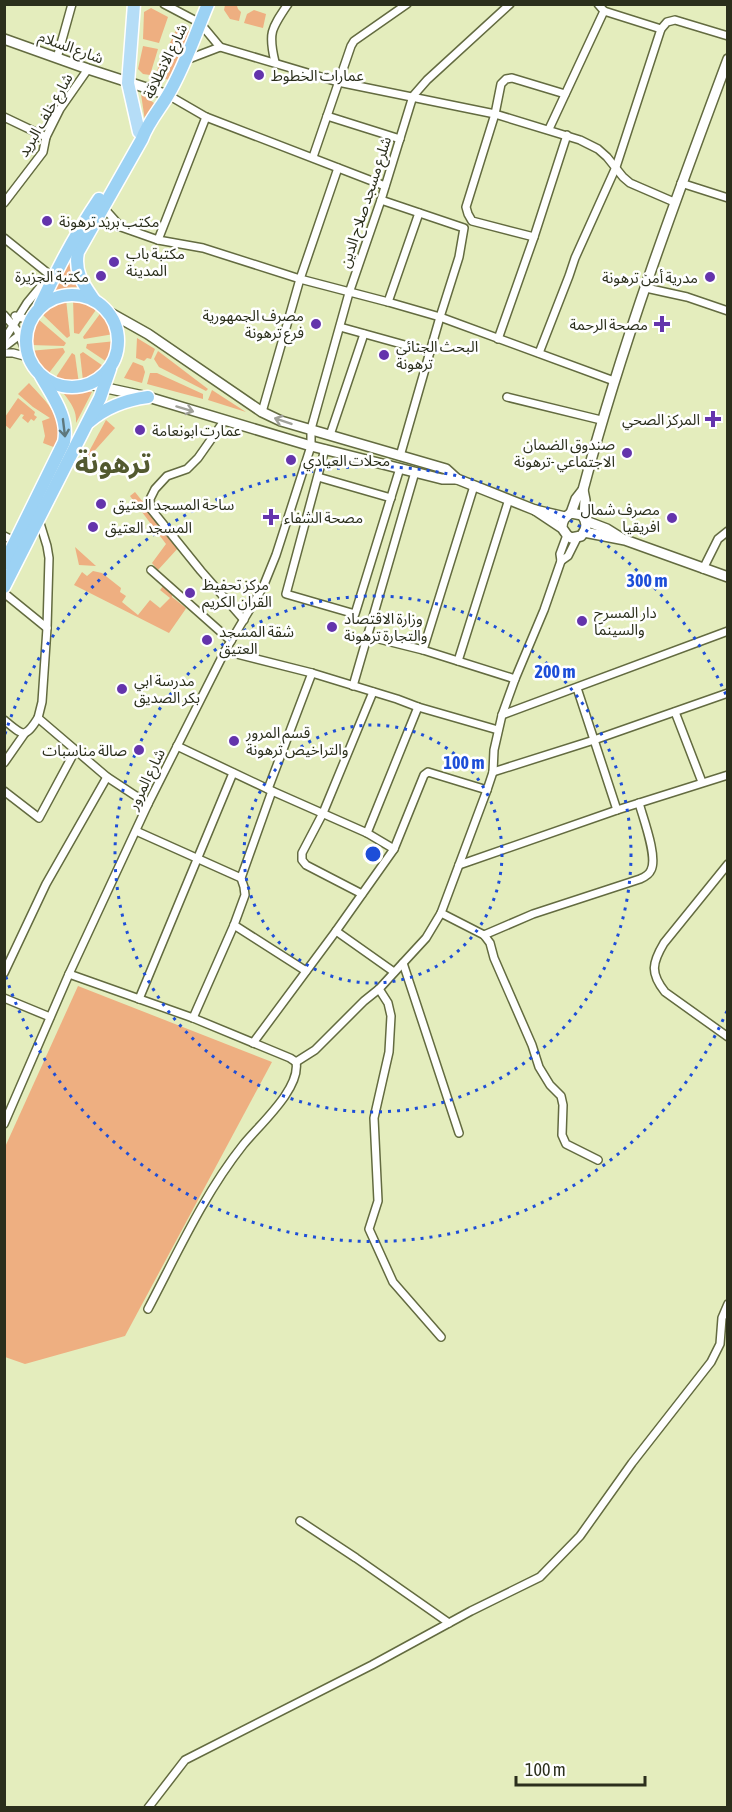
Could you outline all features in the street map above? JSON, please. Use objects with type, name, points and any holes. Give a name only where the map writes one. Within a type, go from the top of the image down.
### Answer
[{"type":"highway","name":"شارع الانطلاقة","points":[[142,130],[168,95],[185,61],[208,4]]},
{"type":"highway","points":[[94,300],[81,280],[76,261],[78,252],[142,138],[142,130]]},
{"type":"highway","points":[[40,306],[54,271],[84,220],[108,186],[134,138],[142,130]]},
{"type":"highway","points":[[4,564],[10,539],[56,463],[66,432],[58,407],[27,354],[23,326],[40,306],[52,298],[66,294],[80,295],[94,300],[108,310],[117,332],[116,356],[86,425],[4,587]]},
{"type":"highway","points":[[41,375],[63,387],[76,387],[88,384],[100,377],[110,367]]},
{"type":"highway","points":[[86,425],[96,416],[121,403],[148,397]]},
{"type":"main road","points":[[134,4],[128,83],[142,130]]},
{"type":"street","points":[[57,58],[72,4]]},
{"type":"street","points":[[164,4],[200,23],[220,47],[338,82],[495,114],[567,135],[598,149],[630,183],[674,202]]},
{"type":"street","points":[[275,62],[270,42],[273,27],[288,4]]},
{"type":"street","points":[[313,157],[354,41],[407,4]]},
{"type":"street","name":"شلرع مسجد صلاح الدين","points":[[311,446],[310,429],[349,293],[381,200],[412,96],[510,4]]},
{"type":"street","points":[[549,129],[601,8],[661,29]]},
{"type":"street","points":[[538,353],[575,258],[616,167],[661,29],[667,22],[675,20],[728,36]]},
{"type":"street","name":"شارع السلام","points":[[4,39],[168,95]]},
{"type":"street","points":[[185,61],[220,47]]},
{"type":"street","points":[[572,533],[562,522],[583,490],[601,420],[674,202],[728,59]]},
{"type":"street","name":"شارع خلف البريد","points":[[4,203],[43,152],[46,137],[60,109],[88,69]]},
{"type":"street","points":[[534,237],[472,220],[466,207],[495,114],[501,84],[506,79],[512,78],[565,94]]},
{"type":"street","points":[[168,95],[206,117],[385,186]]},
{"type":"street","points":[[327,116],[400,139]]},
{"type":"street","points":[[4,117],[46,137]]},
{"type":"street","points":[[158,240],[206,117]]},
{"type":"street","points":[[498,339],[567,135]]},
{"type":"street","points":[[262,412],[300,279],[338,168]]},
{"type":"street","points":[[681,183],[728,198]]},
{"type":"street","points":[[381,200],[464,228],[459,257],[400,456]]},
{"type":"street","points":[[103,207],[122,227]]},
{"type":"street","points":[[388,302],[419,213]]},
{"type":"street","points":[[94,221],[122,227],[158,240],[203,248],[300,279],[440,318],[614,381]]},
{"type":"street","points":[[4,238],[54,271],[27,303],[23,326],[4,347]]},
{"type":"street","points":[[646,288],[687,297],[728,311]]},
{"type":"street","points":[[108,310],[148,334],[262,412],[280,421],[446,469],[457,479],[535,510],[572,533],[625,540]]},
{"type":"street","points":[[5,316],[23,326]]},
{"type":"street","points":[[5,316],[13,325],[23,326]]},
{"type":"street","points":[[13,325],[23,326]]},
{"type":"street","points":[[4,340],[13,325]]},
{"type":"street","points":[[340,327],[430,352]]},
{"type":"street","points":[[330,435],[364,334]]},
{"type":"street","points":[[4,353],[27,354]]},
{"type":"street","points":[[88,384],[148,397],[311,446],[442,479],[457,479]]},
{"type":"street","points":[[507,397],[601,420]]},
{"type":"street","points":[[224,421],[198,458],[187,469],[167,476],[155,489],[150,499],[151,509],[244,620]]},
{"type":"street","name":"شارع المرور","points":[[4,1124],[69,974],[148,804],[225,651],[263,588],[311,446]]},
{"type":"street","points":[[325,449],[286,594],[355,614],[400,468]]},
{"type":"street","points":[[353,686],[416,472]]},
{"type":"street","points":[[318,477],[391,498]]},
{"type":"street","points":[[423,651],[474,486]]},
{"type":"street","points":[[296,1062],[315,1050],[379,989],[426,938],[441,913],[493,772],[494,750],[502,715],[544,610],[561,561],[560,554],[572,533],[586,529],[583,490]]},
{"type":"street","points":[[458,661],[509,500]]},
{"type":"street","points":[[535,510],[568,515],[578,514],[625,540],[728,577]]},
{"type":"street","points":[[4,763],[38,718],[42,702],[48,628],[50,558],[39,520]]},
{"type":"street","points":[[703,569],[718,539],[728,531]]},
{"type":"street","points":[[152,570],[231,641]]},
{"type":"street","points":[[4,593],[48,628]]},
{"type":"street","points":[[502,715],[728,631]]},
{"type":"street","points":[[367,636],[515,679]]},
{"type":"street","points":[[225,651],[312,673],[498,730]]},
{"type":"street","points":[[193,1018],[245,895],[241,878],[312,673]]},
{"type":"street","points":[[577,688],[617,810]]},
{"type":"street","points":[[362,894],[306,865],[302,860],[302,853],[324,813],[373,692]]},
{"type":"street","points":[[493,772],[594,740],[728,693]]},
{"type":"street","points":[[367,833],[418,707]]},
{"type":"street","points":[[675,712],[702,782]]},
{"type":"street","points":[[38,718],[107,777],[148,804]]},
{"type":"street","points":[[4,720],[18,731],[25,733]]},
{"type":"street","points":[[177,746],[367,833],[394,849]]},
{"type":"street","points":[[4,792],[39,818],[75,751]]},
{"type":"street","points":[[253,1043],[394,849],[424,776],[428,772],[487,790]]},
{"type":"street","points":[[139,999],[233,773]]},
{"type":"street","points":[[459,865],[617,810],[728,775]]},
{"type":"street","points":[[4,973],[46,884],[107,777]]},
{"type":"street","points":[[484,935],[532,914],[648,875],[653,868],[654,858],[639,803]]},
{"type":"street","points":[[136,831],[241,878]]},
{"type":"street","points":[[728,864],[664,943],[654,965],[658,984],[665,992],[728,1037]]},
{"type":"street","points":[[441,913],[484,935],[490,943],[539,1067],[550,1085],[561,1096],[562,1135],[566,1144],[598,1160]]},
{"type":"street","points":[[234,925],[306,971]]},
{"type":"street","points":[[336,931],[394,972]]},
{"type":"street","points":[[403,963],[459,1134]]},
{"type":"street","points":[[69,974],[193,1018],[290,1058],[296,1062],[298,1068],[291,1086],[279,1104],[243,1145],[225,1170],[148,1309]]},
{"type":"street","points":[[379,989],[388,1003],[391,1016],[389,1052],[374,1118],[378,1201],[369,1229],[393,1282],[441,1337]]},
{"type":"street","points":[[4,998],[50,1017]]},
{"type":"street","points":[[148,1808],[185,1760],[540,1577],[580,1536],[632,1463],[711,1362],[720,1344],[722,1318],[728,1304]]},
{"type":"street","points":[[300,1521],[449,1623]]},
{"type":"shaded area","points":[[225,5],[237,6],[241,12],[239,21],[230,19],[224,10]]},
{"type":"shaded area","points":[[151,8],[168,17],[159,43],[143,39],[144,12]]},
{"type":"shaded area","points":[[254,10],[266,14],[263,28],[244,23],[247,14]]},
{"type":"shaded area","points":[[179,24],[187,28],[192,35],[184,54],[168,47]]},
{"type":"shaded area","points":[[143,46],[158,49],[150,75],[143,74],[138,69]]},
{"type":"shaded area","points":[[164,50],[182,59],[170,80],[155,77]]},
{"type":"shaded area","points":[[141,94],[154,103],[154,109],[145,121]]},
{"type":"shaded area","points":[[69,258],[72,275],[78,287],[65,288],[52,293]]},
{"type":"shaded area","points":[[73,298],[90,301],[98,307],[79,334],[74,333]]},
{"type":"shaded area","points":[[66,299],[70,336],[67,338],[42,314],[59,301]]},
{"type":"shaded area","points":[[102,311],[112,320],[114,334],[84,339],[83,337]]},
{"type":"shaded area","points":[[38,319],[66,343],[64,346],[30,345],[32,332]]},
{"type":"shaded area","points":[[137,338],[155,349],[151,359],[147,358],[144,361],[136,358]]},
{"type":"shaded area","points":[[116,341],[118,349],[110,364],[86,348],[87,344]]},
{"type":"shaded area","points":[[63,348],[65,352],[46,377],[35,365],[29,351]]},
{"type":"shaded area","points":[[158,351],[208,389],[206,391],[159,367],[154,359]]},
{"type":"shaded area","points":[[83,352],[106,368],[96,378],[83,381],[80,354]]},
{"type":"shaded area","points":[[72,353],[75,355],[79,384],[64,384],[54,380]]},
{"type":"shaded area","points":[[133,362],[143,366],[145,372],[142,383],[124,378]]},
{"type":"shaded area","points":[[150,373],[157,373],[203,394],[203,399],[147,384]]},
{"type":"shaded area","points":[[29,383],[48,405],[57,420],[59,438],[56,448],[43,443],[45,436],[42,421],[50,418],[18,394]]},
{"type":"shaded area","points":[[83,390],[92,392],[76,423],[74,411],[64,394]]},
{"type":"shaded area","points":[[212,390],[246,412],[208,400]]},
{"type":"shaded area","points":[[18,398],[35,412],[34,415],[37,417],[28,423],[21,414],[10,429],[5,425],[5,417]]},
{"type":"shaded area","points":[[106,420],[115,428],[85,459]]},
{"type":"shaded area","points":[[135,492],[179,547],[158,570],[152,563],[166,544],[130,496]]},
{"type":"shaded area","points":[[75,547],[96,566],[79,565]]},
{"type":"shaded area","points":[[93,571],[102,573],[121,588],[120,592],[126,596],[122,602],[138,615],[150,600],[160,608],[170,598],[160,590],[164,585],[172,597],[186,608],[169,633],[74,585],[82,572],[87,576]]},
{"type":"shaded area","points":[[78,986],[272,1062],[125,1336],[25,1364],[5,1357],[5,1147]]},
{"type":"place","name":"عمارات الخطوط","points":[[259,75]]},
{"type":"place","name":"مكتب بريد ترهونة","points":[[47,221]]},
{"type":"place","name":"مكتبة باب المدينة","points":[[114,262]]},
{"type":"place","name":"مكتبة الجزيرة","points":[[101,276]]},
{"type":"place","name":"مدرية أمن ترهونة","points":[[710,277]]},
{"type":"place","name":"مصرف الجمهورية فرع ترهونة","points":[[316,324]]},
{"type":"place","name":"مصحة الرحمة","points":[[662,324]]},
{"type":"place","name":"البحث الجنائي ترهونة","points":[[384,355]]},
{"type":"place","name":"المركز الصحي","points":[[713,419]]},
{"type":"place","name":"عمارت ابونعامة","points":[[140,430]]},
{"type":"place","name":"صندوق الضمان الاجتماعي -ترهونة","points":[[627,453]]},
{"type":"place","name":"محلات العيادي","points":[[291,460]]},
{"type":"place","name":"ساحة المسجد العتيق","points":[[101,504]]},
{"type":"place","name":"مصحة الشفاء","points":[[271,517]]},
{"type":"place","name":"مصرف شمال افريقيا","points":[[672,518]]},
{"type":"place","name":"المسجد العتيق","points":[[93,527]]},
{"type":"place","name":"مركز تحفيظ القران الكريم","points":[[190,593]]},
{"type":"place","name":"دار المسرح والسينما","points":[[582,621]]},
{"type":"place","name":"وزارة الاقتصاد والتجارة ترهونة","points":[[332,627]]},
{"type":"place","name":"شقة المسجد العتيق","points":[[207,640]]},
{"type":"place","name":"مدرسة ابي بكر الصديق","points":[[122,689]]},
{"type":"place","name":"قسم المرور والتراخيص ترهونة","points":[[234,741]]},
{"type":"place","name":"صالة مناسبات","points":[[139,750]]},
{"type":"district","name":"ترهونة","points":[[113,463]]}]
